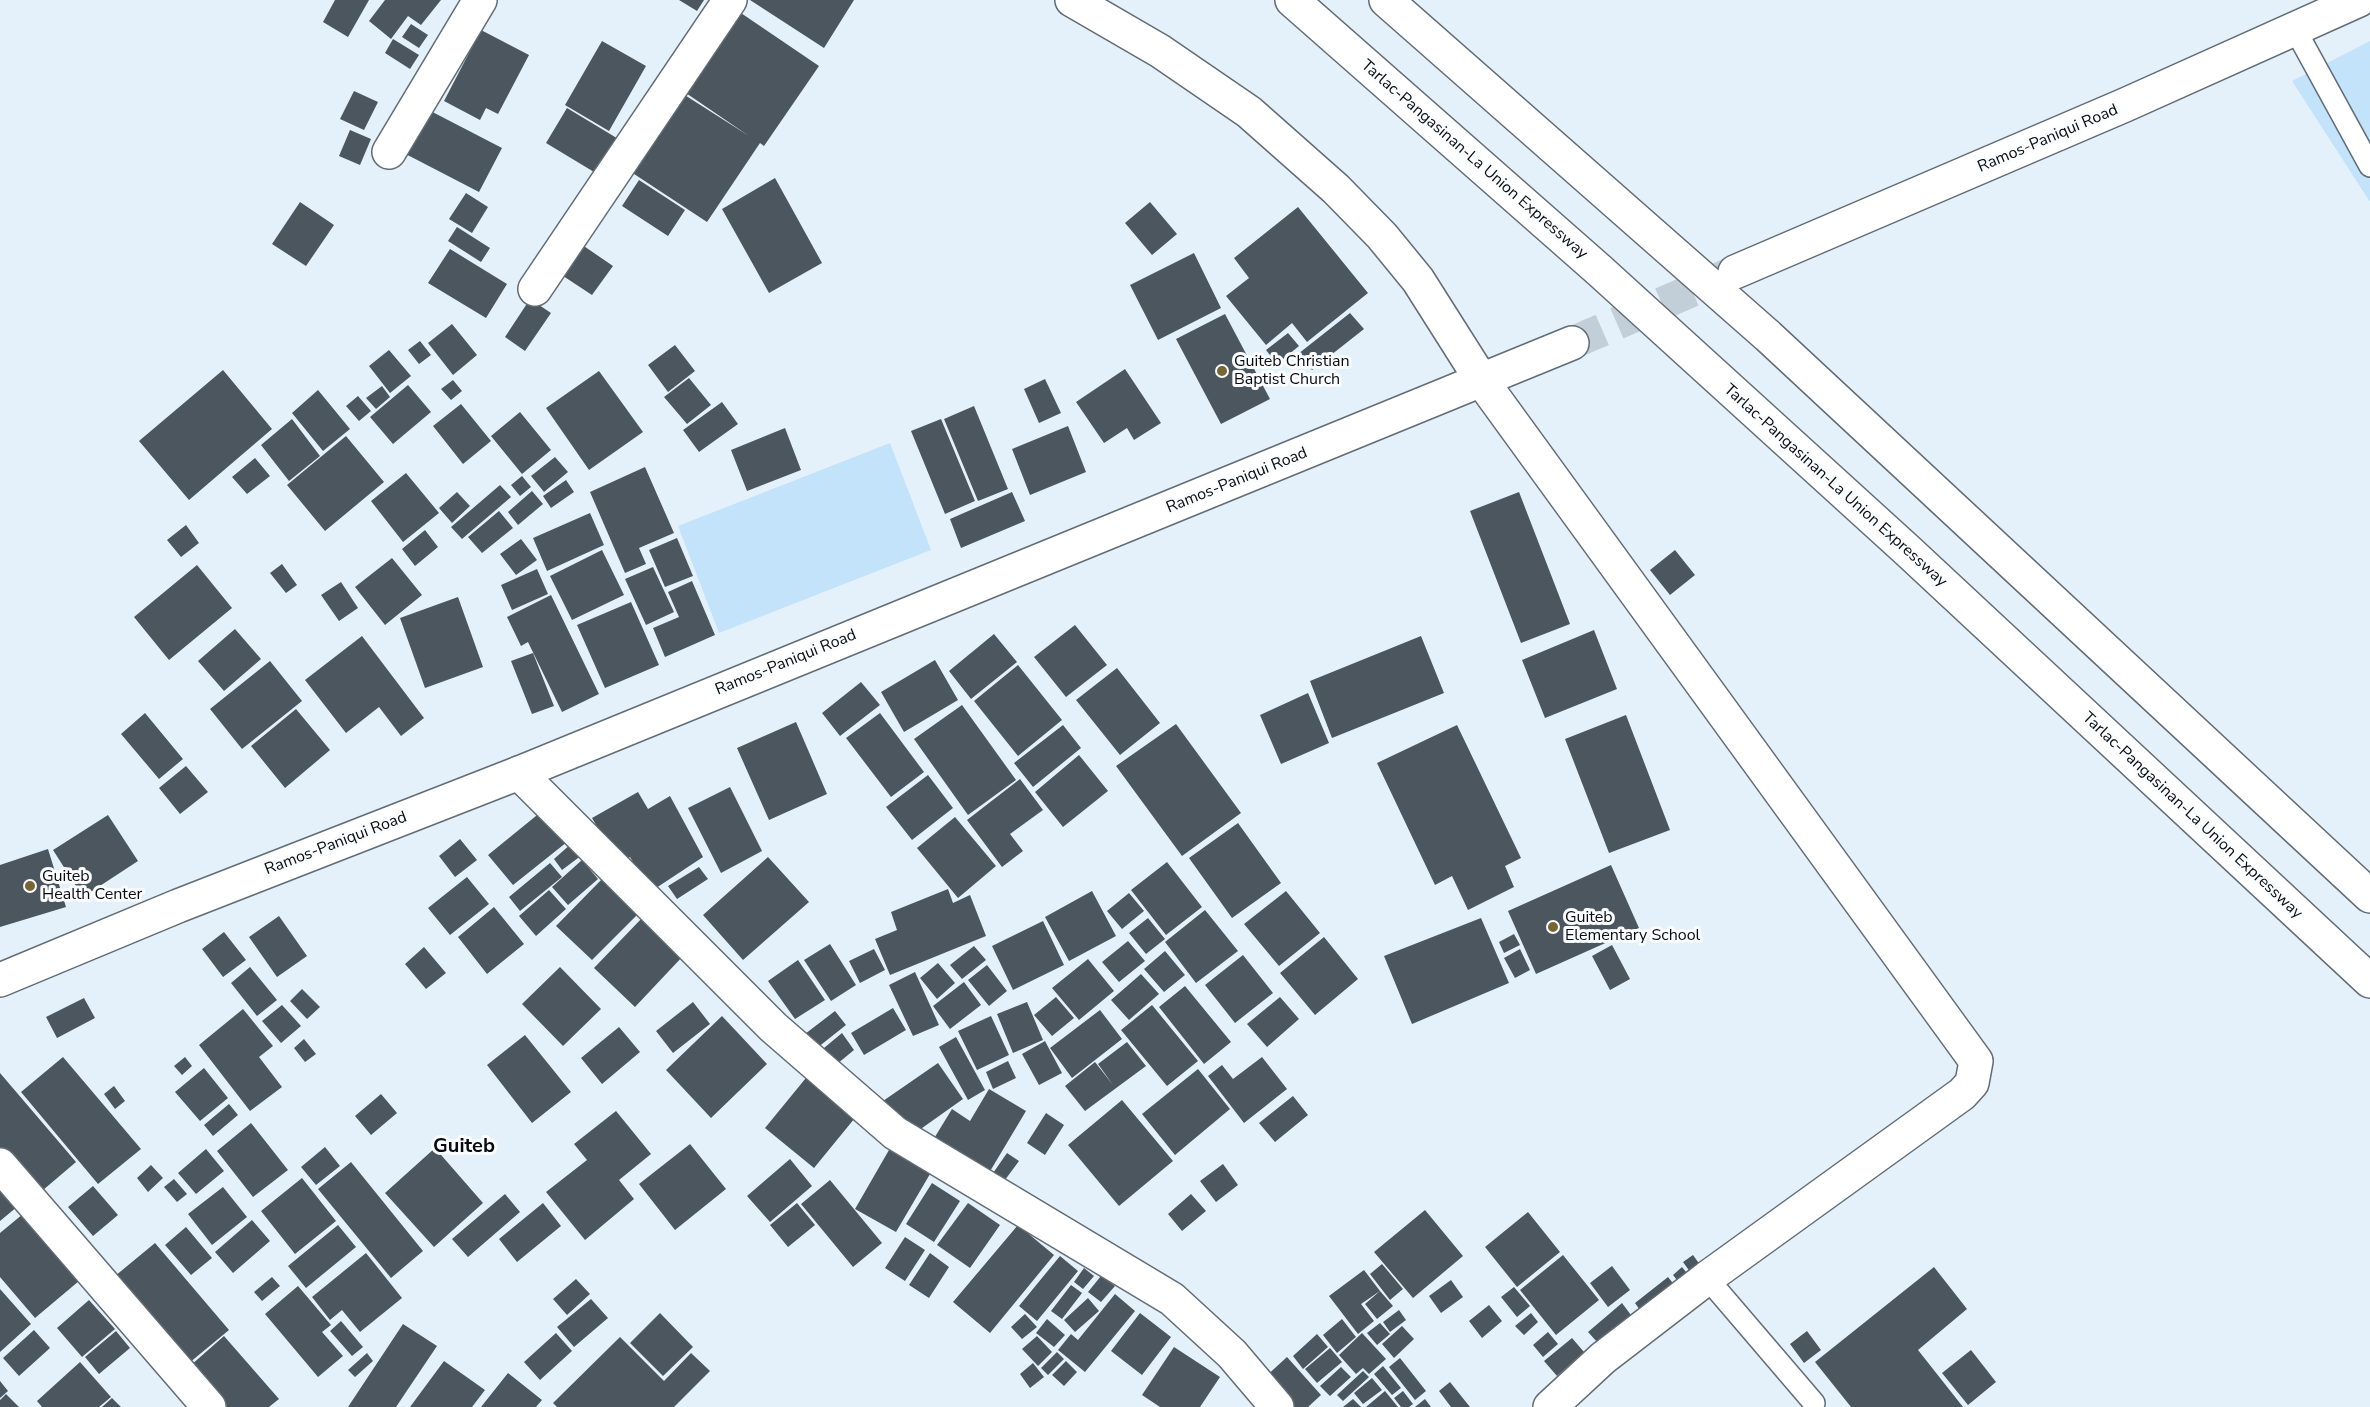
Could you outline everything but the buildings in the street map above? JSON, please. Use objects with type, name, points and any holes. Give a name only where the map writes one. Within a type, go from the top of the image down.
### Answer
[{"type":"main road","points":[[389,152],[480,0]]},
{"type":"main road","points":[[535,289],[730,0]]},
{"type":"main road","points":[[1072,0],[1160,51],[1206,81],[1289,144],[1366,220],[1418,280],[1482,381],[1976,1061],[1972,1083],[1962,1094],[1707,1278],[1603,1358],[1550,1407]]},
{"type":"main road","name":"Tarlac-Pangasinan-La Union Expressway","points":[[1292,0],[1599,270],[1907,550],[2370,981]]},
{"type":"main road","points":[[1386,0],[1768,336],[2370,896]]},
{"type":"main road","name":"Ramos-Paniqui Road","points":[[1735,272],[2296,31],[2359,0]]},
{"type":"main road","name":"Ramos-Paniqui Road","points":[[0,980],[178,906],[519,773],[1572,343]]},
{"type":"main road","points":[[519,773],[773,1027],[895,1133],[1173,1299],[1232,1354],[1277,1407]]},
{"type":"main road","points":[[0,1165],[209,1407]]},
{"type":"lane","points":[[2296,31],[2370,166]]},
{"type":"lane","points":[[1707,1278],[1814,1403]]},
{"type":"shaded area","points":[[2370,41],[2370,202],[2292,81]]},
{"type":"shaded area","points":[[890,443],[931,550],[719,633],[678,526]]},
{"type":"tunnel","points":[[1572,343],[1732,273]]},
{"type":"place","name":"Guiteb Christian Baptist Church","points":[[1222,371]]},
{"type":"place","name":"Guiteb Health Center","points":[[30,886]]},
{"type":"place","name":"Guiteb Elementary School","points":[[1553,927]]},
{"type":"district","name":"Guiteb","points":[[464,1147]]}]
